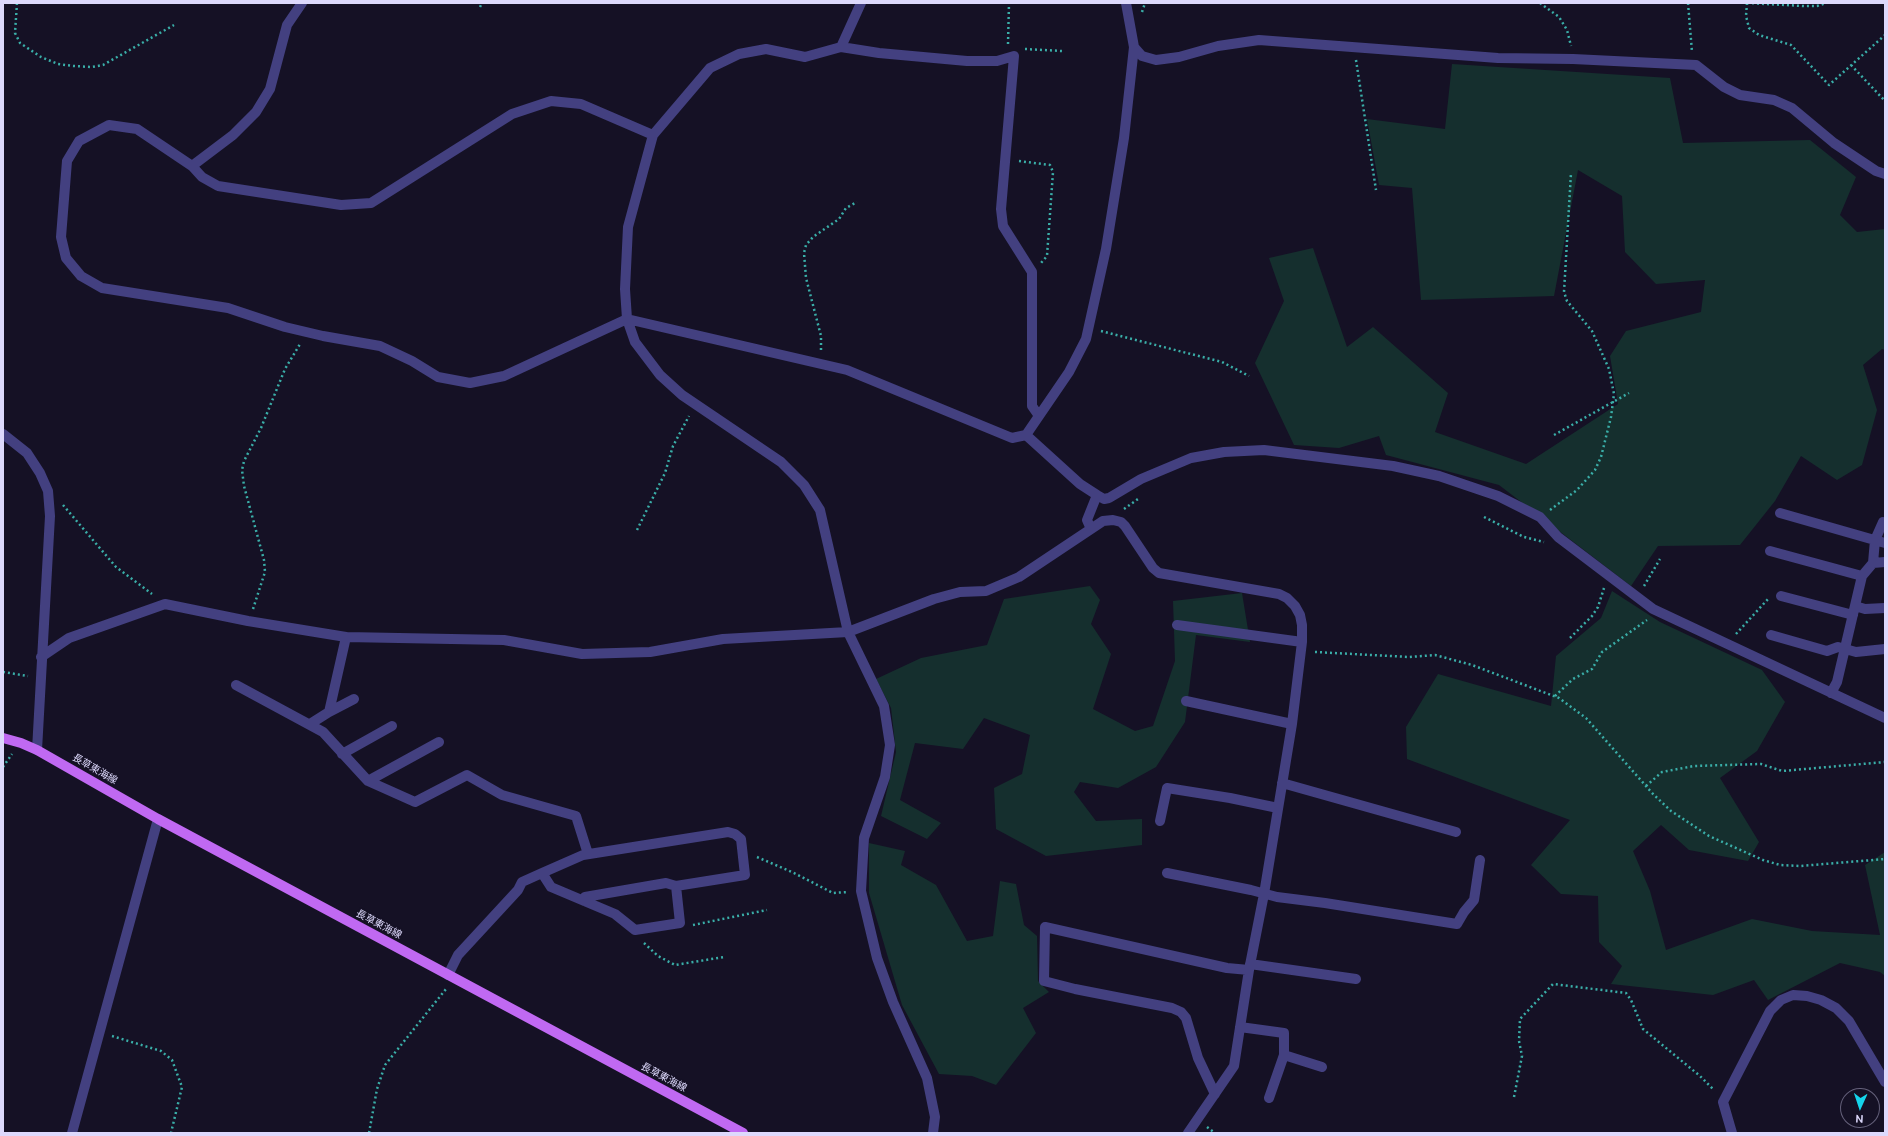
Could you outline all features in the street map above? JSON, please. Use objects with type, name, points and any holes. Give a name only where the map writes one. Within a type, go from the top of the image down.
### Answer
[{"type":"main road","name":"長草東海線","points":[[3,738],[38,750],[158,819],[743,1133]]},
{"type":"street","points":[[192,166],[233,135],[256,112],[270,89],[287,25],[302,3]]},
{"type":"street","points":[[841,47],[861,3]]},
{"type":"street","points":[[653,135],[581,104],[551,102],[512,114],[370,203],[341,205],[218,186],[202,177],[192,166],[137,129],[109,126],[79,141],[67,161],[60,237],[66,258],[81,276],[102,288],[228,308],[308,333],[380,346],[412,361],[438,377],[470,383],[504,376],[627,319],[847,370],[1012,438],[1026,434],[1040,416],[1069,372],[1086,339],[1106,249],[1121,160],[1134,47],[1126,3]]},
{"type":"street","points":[[1134,47],[1142,56],[1156,60],[1179,57],[1218,46],[1259,40],[1498,58],[1573,59],[1696,65],[1724,87],[1740,94],[1774,100],[1792,108],[1834,144],[1876,171],[1885,174]]},
{"type":"street","points":[[933,1133],[935,1117],[927,1078],[893,1002],[877,958],[861,891],[864,838],[885,777],[890,746],[884,706],[848,632],[820,510],[804,485],[781,462],[696,404],[660,375],[635,342],[627,319],[625,289],[628,227],[653,135],[710,68],[739,54],[766,49],[805,57],[841,47],[879,53],[967,61],[997,61],[1013,54],[1001,209],[1003,226],[1032,272],[1032,406],[1036,414],[1040,416]]},
{"type":"street","points":[[3,434],[27,453],[40,473],[48,491],[50,516],[41,657],[38,750]]},
{"type":"street","points":[[1026,434],[1080,484],[1104,499],[1109,498],[1141,479],[1191,458],[1213,453],[1264,450],[1393,466],[1439,476],[1498,496],[1540,516],[1558,537],[1637,598],[1655,610],[1885,718]]},
{"type":"street","points":[[1091,529],[1087,520],[1097,495]]},
{"type":"street","points":[[1780,513],[1885,543]]},
{"type":"street","points":[[41,657],[69,638],[165,604],[248,621],[346,637],[504,640],[582,654],[650,652],[723,639],[848,632],[934,599],[960,592],[986,591],[1019,578],[1103,521],[1113,520],[1120,522],[1125,526],[1153,568],[1159,572],[1279,594],[1288,598],[1300,615],[1301,647],[1292,724],[1234,1066],[1188,1133]]},
{"type":"street","points":[[1831,693],[1837,682],[1862,576],[1873,563],[1875,540],[1883,522]]},
{"type":"street","points":[[1770,551],[1862,576]]},
{"type":"street","points":[[1873,563],[1885,562]]},
{"type":"street","points":[[1781,596],[1854,611],[1885,608]]},
{"type":"street","points":[[1177,625],[1301,647]]},
{"type":"street","points":[[1771,635],[1827,652],[1838,647],[1856,652],[1885,649]]},
{"type":"street","points":[[329,712],[346,637]]},
{"type":"street","points":[[236,685],[323,732],[368,782],[415,802],[467,775],[502,795],[576,816],[588,854]]},
{"type":"street","points":[[310,724],[354,699]]},
{"type":"street","points":[[1186,702],[1292,724]]},
{"type":"street","points":[[342,754],[392,726]]},
{"type":"street","points":[[368,782],[440,742]]},
{"type":"street","points":[[1282,783],[1456,832]]},
{"type":"street","points":[[1160,821],[1167,788],[1230,798],[1278,808]]},
{"type":"street","points":[[72,1133],[158,819]]},
{"type":"street","points":[[450,976],[458,955],[518,890],[522,882],[588,854],[728,832],[735,834],[741,839],[745,875],[676,886],[666,883],[586,897],[584,901]]},
{"type":"street","points":[[1166,873],[1277,897],[1457,924],[1464,912],[1474,900],[1480,860]]},
{"type":"street","points":[[542,873],[551,887],[615,914],[635,930],[680,923],[676,886]]},
{"type":"street","points":[[1215,1094],[1198,1058],[1186,1018],[1181,1012],[1172,1008],[1074,989],[1044,981],[1045,927],[1227,968],[1250,967],[1356,979]]},
{"type":"street","points":[[1732,1133],[1723,1102],[1770,1011],[1781,1000],[1793,995],[1807,996],[1821,1000],[1836,1008],[1849,1021],[1885,1082]]},
{"type":"street","points":[[1240,1027],[1284,1033],[1284,1055],[1270,1098]]},
{"type":"street","points":[[1284,1055],[1322,1067]]},
{"type":"path","points":[[17,3],[15,33],[20,43],[41,57],[58,64],[92,67],[103,65],[174,25]]},
{"type":"path","points":[[480,7],[482,3]]},
{"type":"path","points":[[1009,3],[1008,44],[1013,54]]},
{"type":"path","points":[[1540,3],[1559,17],[1567,30],[1573,59]]},
{"type":"path","points":[[1688,3],[1692,51],[1696,65]]},
{"type":"path","points":[[1826,3],[1817,6],[1746,3],[1746,16],[1749,28],[1759,35],[1791,45],[1829,85],[1885,35]]},
{"type":"path","points":[[1354,47],[1376,190]]},
{"type":"path","points":[[1013,54],[1016,49],[1062,51]]},
{"type":"path","points":[[1851,65],[1885,101]]},
{"type":"path","points":[[1006,149],[1014,158],[1020,161],[1050,165],[1054,172],[1047,256],[1039,267],[1032,272]]},
{"type":"path","points":[[1540,516],[1563,502],[1578,490],[1595,470],[1603,450],[1613,401],[1613,380],[1592,331],[1567,301],[1564,292],[1571,173]]},
{"type":"path","points":[[818,363],[822,348],[821,336],[806,278],[804,253],[806,245],[814,237],[838,219],[846,208],[857,202]]},
{"type":"path","points":[[1088,328],[1222,362],[1250,376]]},
{"type":"path","points":[[248,621],[265,572],[264,560],[244,486],[242,470],[244,461],[261,428],[285,369],[308,333]]},
{"type":"path","points":[[1554,435],[1629,393]]},
{"type":"path","points":[[637,530],[665,473],[673,446],[696,404]]},
{"type":"path","points":[[48,497],[54,497],[62,503],[116,567],[132,577],[165,604]]},
{"type":"path","points":[[1484,517],[1506,529],[1538,542],[1551,541],[1558,537]]},
{"type":"path","points":[[1637,598],[1660,559]]},
{"type":"path","points":[[1570,638],[1592,616],[1598,607],[1610,577]]},
{"type":"path","points":[[1727,644],[1767,602],[1770,596]]},
{"type":"path","points":[[1555,696],[1573,679],[1592,669],[1602,652],[1647,621],[1655,610]]},
{"type":"path","points":[[1301,647],[1409,657],[1435,655],[1472,665],[1555,696],[1586,718],[1646,786],[1671,811],[1709,836],[1763,860],[1780,864],[1800,866],[1885,859]]},
{"type":"path","points":[[3,672],[40,677]]},
{"type":"path","points":[[1646,786],[1662,772],[1694,766],[1761,764],[1782,771],[1885,762]]},
{"type":"path","points":[[743,858],[755,857],[794,873],[833,893],[861,891]]},
{"type":"path","points":[[680,923],[687,926],[767,910]]},
{"type":"path","points":[[635,930],[639,938],[658,956],[675,965],[724,957]]},
{"type":"path","points":[[369,1133],[377,1090],[385,1065],[444,991],[450,976]]},
{"type":"path","points":[[1514,1097],[1522,1056],[1519,1041],[1520,1019],[1553,984],[1626,993],[1631,1000],[1643,1030],[1700,1076],[1723,1102]]},
{"type":"path","points":[[100,1032],[161,1051],[172,1060],[182,1087],[171,1133]]},
{"type":"green space","points":[[1452,64],[1670,78],[1683,143],[1810,140],[1856,177],[1840,215],[1857,232],[1885,229],[1885,350],[1882,349],[1863,365],[1877,410],[1862,465],[1837,480],[1801,456],[1775,501],[1740,545],[1658,546],[1631,586],[1499,485],[1386,455],[1379,436],[1339,448],[1294,445],[1255,363],[1284,301],[1269,258],[1313,248],[1347,347],[1373,327],[1448,393],[1435,432],[1526,464],[1618,404],[1610,356],[1626,331],[1701,312],[1705,280],[1656,284],[1625,252],[1622,196],[1578,170],[1554,296],[1421,300],[1412,188],[1379,185],[1367,119],[1445,129]]},
{"type":"green space","points":[[1090,586],[1100,600],[1091,624],[1111,654],[1093,709],[1135,731],[1153,726],[1175,661],[1173,601],[1242,593],[1250,642],[1196,635],[1185,722],[1156,767],[1118,788],[1080,782],[1074,792],[1096,821],[1142,819],[1142,845],[1046,856],[996,829],[994,788],[1022,774],[1030,735],[984,718],[963,749],[915,743],[900,800],[941,823],[927,839],[881,816],[896,752],[891,708],[876,679],[921,658],[987,645],[1004,599]]},
{"type":"green space","points":[[1612,591],[1660,622],[1762,670],[1785,702],[1757,751],[1720,778],[1759,842],[1748,861],[1689,850],[1661,825],[1633,851],[1650,891],[1666,950],[1752,919],[1812,931],[1880,935],[1865,865],[1885,852],[1885,976],[1880,972],[1840,963],[1768,1000],[1754,980],[1713,995],[1611,984],[1622,966],[1599,942],[1598,896],[1561,894],[1531,865],[1570,820],[1407,759],[1406,727],[1438,674],[1551,706],[1556,656],[1601,618]]},
{"type":"green space","points":[[869,843],[905,851],[901,865],[936,885],[967,941],[993,936],[1000,881],[1016,884],[1024,925],[1037,936],[1038,981],[1049,992],[1023,1008],[1036,1033],[996,1085],[972,1076],[939,1074],[902,1005],[869,893]]}]
